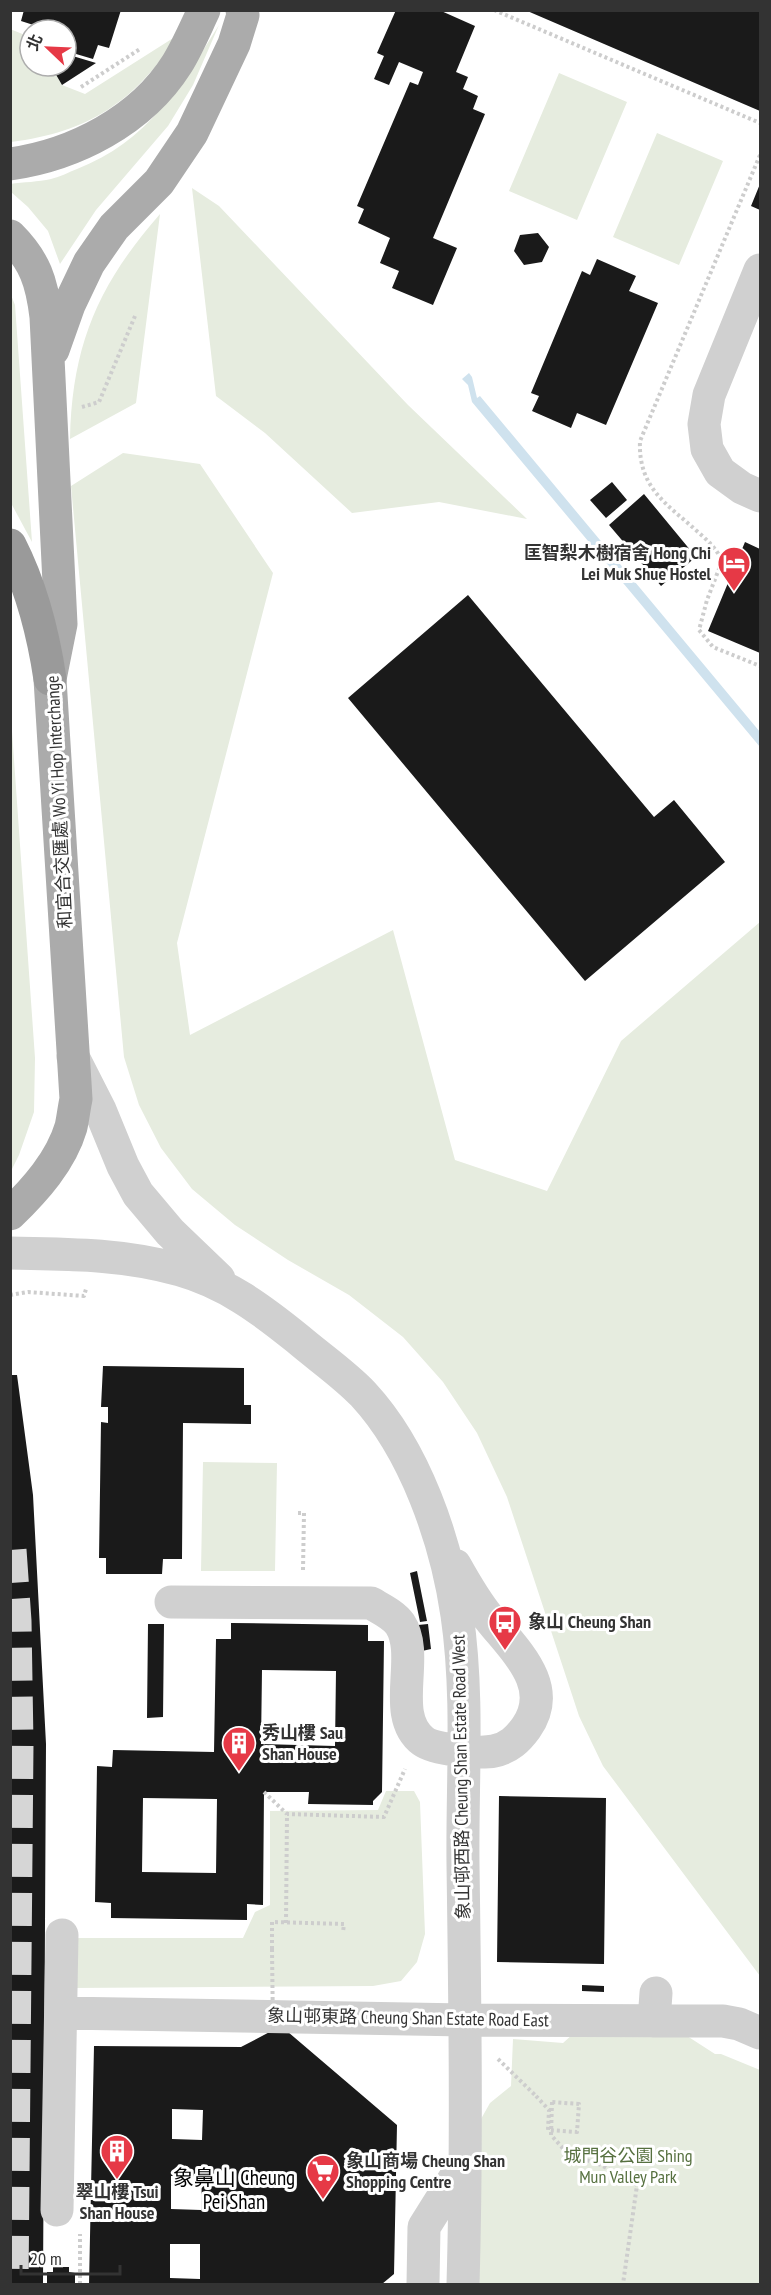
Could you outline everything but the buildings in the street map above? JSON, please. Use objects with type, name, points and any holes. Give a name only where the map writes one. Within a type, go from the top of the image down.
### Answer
[{"type":"highway","points":[[10,545],[23,571],[36,607],[50,679]]},
{"type":"main road","points":[[10,164],[62,152],[96,137],[129,115],[154,92],[176,66],[204,10]]},
{"type":"main road","points":[[48,363],[69,305],[89,263],[114,227],[159,182],[192,133],[234,44],[243,15],[242,10]]},
{"type":"main road","name":"和宜合交匯處 Wo Yi Hop Interchange","points":[[10,236],[21,247],[37,272],[43,293],[61,624],[50,679],[76,1099],[71,1127],[61,1150],[45,1176],[10,1214]]},
{"type":"street","points":[[760,270],[709,395],[704,424],[708,449],[720,472],[742,488],[760,496]]},
{"type":"street","name":"象山邨西路 Cheung Shan Estate Road West","points":[[73,1057],[138,1194],[170,1232],[226,1287]]},
{"type":"street","name":"象山邨西路 Cheung Shan Estate Road West","points":[[18,1253],[96,1256],[140,1261],[181,1270],[226,1287],[258,1307],[362,1394],[387,1426],[413,1470],[440,1540],[449,1572],[458,1618],[463,1693],[466,2160],[463,2284]]},
{"type":"street","points":[[171,1602],[371,1603],[390,1614],[400,1624],[406,1640],[408,1716],[412,1730],[426,1743],[463,1751],[492,1752],[505,1748],[518,1740],[529,1724],[538,1700],[535,1682],[522,1659],[471,1593],[440,1540]]},
{"type":"street","points":[[57,2210],[62,1935]]},
{"type":"street","name":"象山邨東路 Cheung Shan Estate Road East","points":[[62,2013],[465,2020],[655,2007],[723,2021],[757,2031]]},
{"type":"street","points":[[423,2284],[424,2227],[466,2160]]},
{"type":"path","points":[[494,10],[760,123]]},
{"type":"path","points":[[81,87],[140,49]]},
{"type":"path","points":[[82,407],[99,402],[135,316]]},
{"type":"path","points":[[10,1295],[28,1292],[84,1296],[86,1289]]},
{"type":"path","points":[[298,1513],[304,1513],[305,1603]]},
{"type":"path","points":[[264,1792],[287,1814],[384,1817],[407,1764]]},
{"type":"path","points":[[286,1923],[287,1814]]},
{"type":"path","points":[[273,2030],[272,1922],[344,1924],[343,1932]]},
{"type":"path","points":[[498,2059],[549,2110],[548,2130],[578,2132],[579,2104],[552,2102],[551,2135],[568,2154],[601,2165],[637,2185],[623,2284]]},
{"type":"green space","points":[[219,25],[193,85],[168,126],[96,210],[60,264],[48,231],[28,207],[11,192],[10,184],[58,177],[102,158],[123,144],[160,110],[191,69]]},
{"type":"green space","points":[[10,29],[18,32],[18,78],[58,78],[62,85],[85,94],[178,35],[145,79],[108,110],[64,130],[11,142]]},
{"type":"green space","points":[[559,73],[627,102],[577,220],[509,191]]},
{"type":"green space","points":[[657,133],[723,161],[679,265],[613,237]]},
{"type":"green space","points":[[192,188],[219,206],[408,405],[527,519],[439,502],[352,513],[265,433],[216,396]]},
{"type":"green space","points":[[160,214],[136,403],[70,439],[76,374],[92,318],[120,266]]},
{"type":"green space","points":[[11,295],[15,305],[32,542],[11,503]]},
{"type":"green space","points":[[123,453],[200,464],[273,573],[177,943],[190,1035],[393,930],[455,1160],[547,1191],[621,1041],[760,922],[760,1976],[603,1766],[579,1716],[507,1497],[477,1433],[443,1382],[403,1337],[349,1295],[288,1260],[235,1225],[192,1189],[161,1148],[139,1105],[124,1057],[71,486]]},
{"type":"green space","points":[[11,717],[35,1058],[34,1112],[11,1171]]},
{"type":"green space","points":[[203,1462],[277,1463],[275,1571],[201,1571]]},
{"type":"green space","points":[[386,1791],[414,1791],[420,1802],[425,1934],[417,1962],[401,1981],[373,1986],[71,1988],[70,1938],[243,1938],[255,1912],[270,1905],[270,1811],[378,1810]]},
{"type":"green space","name":"城門谷公園 Shing Mun Valley Park","points":[[573,2034],[684,2034],[715,2054],[721,2054],[760,2070],[760,2284],[449,2284],[450,2174],[490,2103],[511,2086],[513,2039],[563,2043]]},
{"type":"water","points":[[469,373],[477,398],[480,396],[760,732],[760,747],[472,402],[468,385],[462,379]]},
{"type":"tunnel","points":[[10,1550],[15,1621],[17,1744],[12,2284]]},
{"type":"place","name":"匡智梨木樹宿舍 Hong Chi Lei Muk Shue Hostel","points":[[734,592]]},
{"type":"place","name":"象山 Cheung Shan","points":[[505,1651]]},
{"type":"place","name":"秀山樓 Sau Shan House","points":[[239,1772]]},
{"type":"place","name":"翠山樓 Tsui Shan House","points":[[117,2180]]},
{"type":"place","name":"象山商場 Cheung Shan Shopping Centre","points":[[323,2200]]},
{"type":"district","name":"象鼻山 Cheung Pei Shan","points":[[234,2190]]}]
